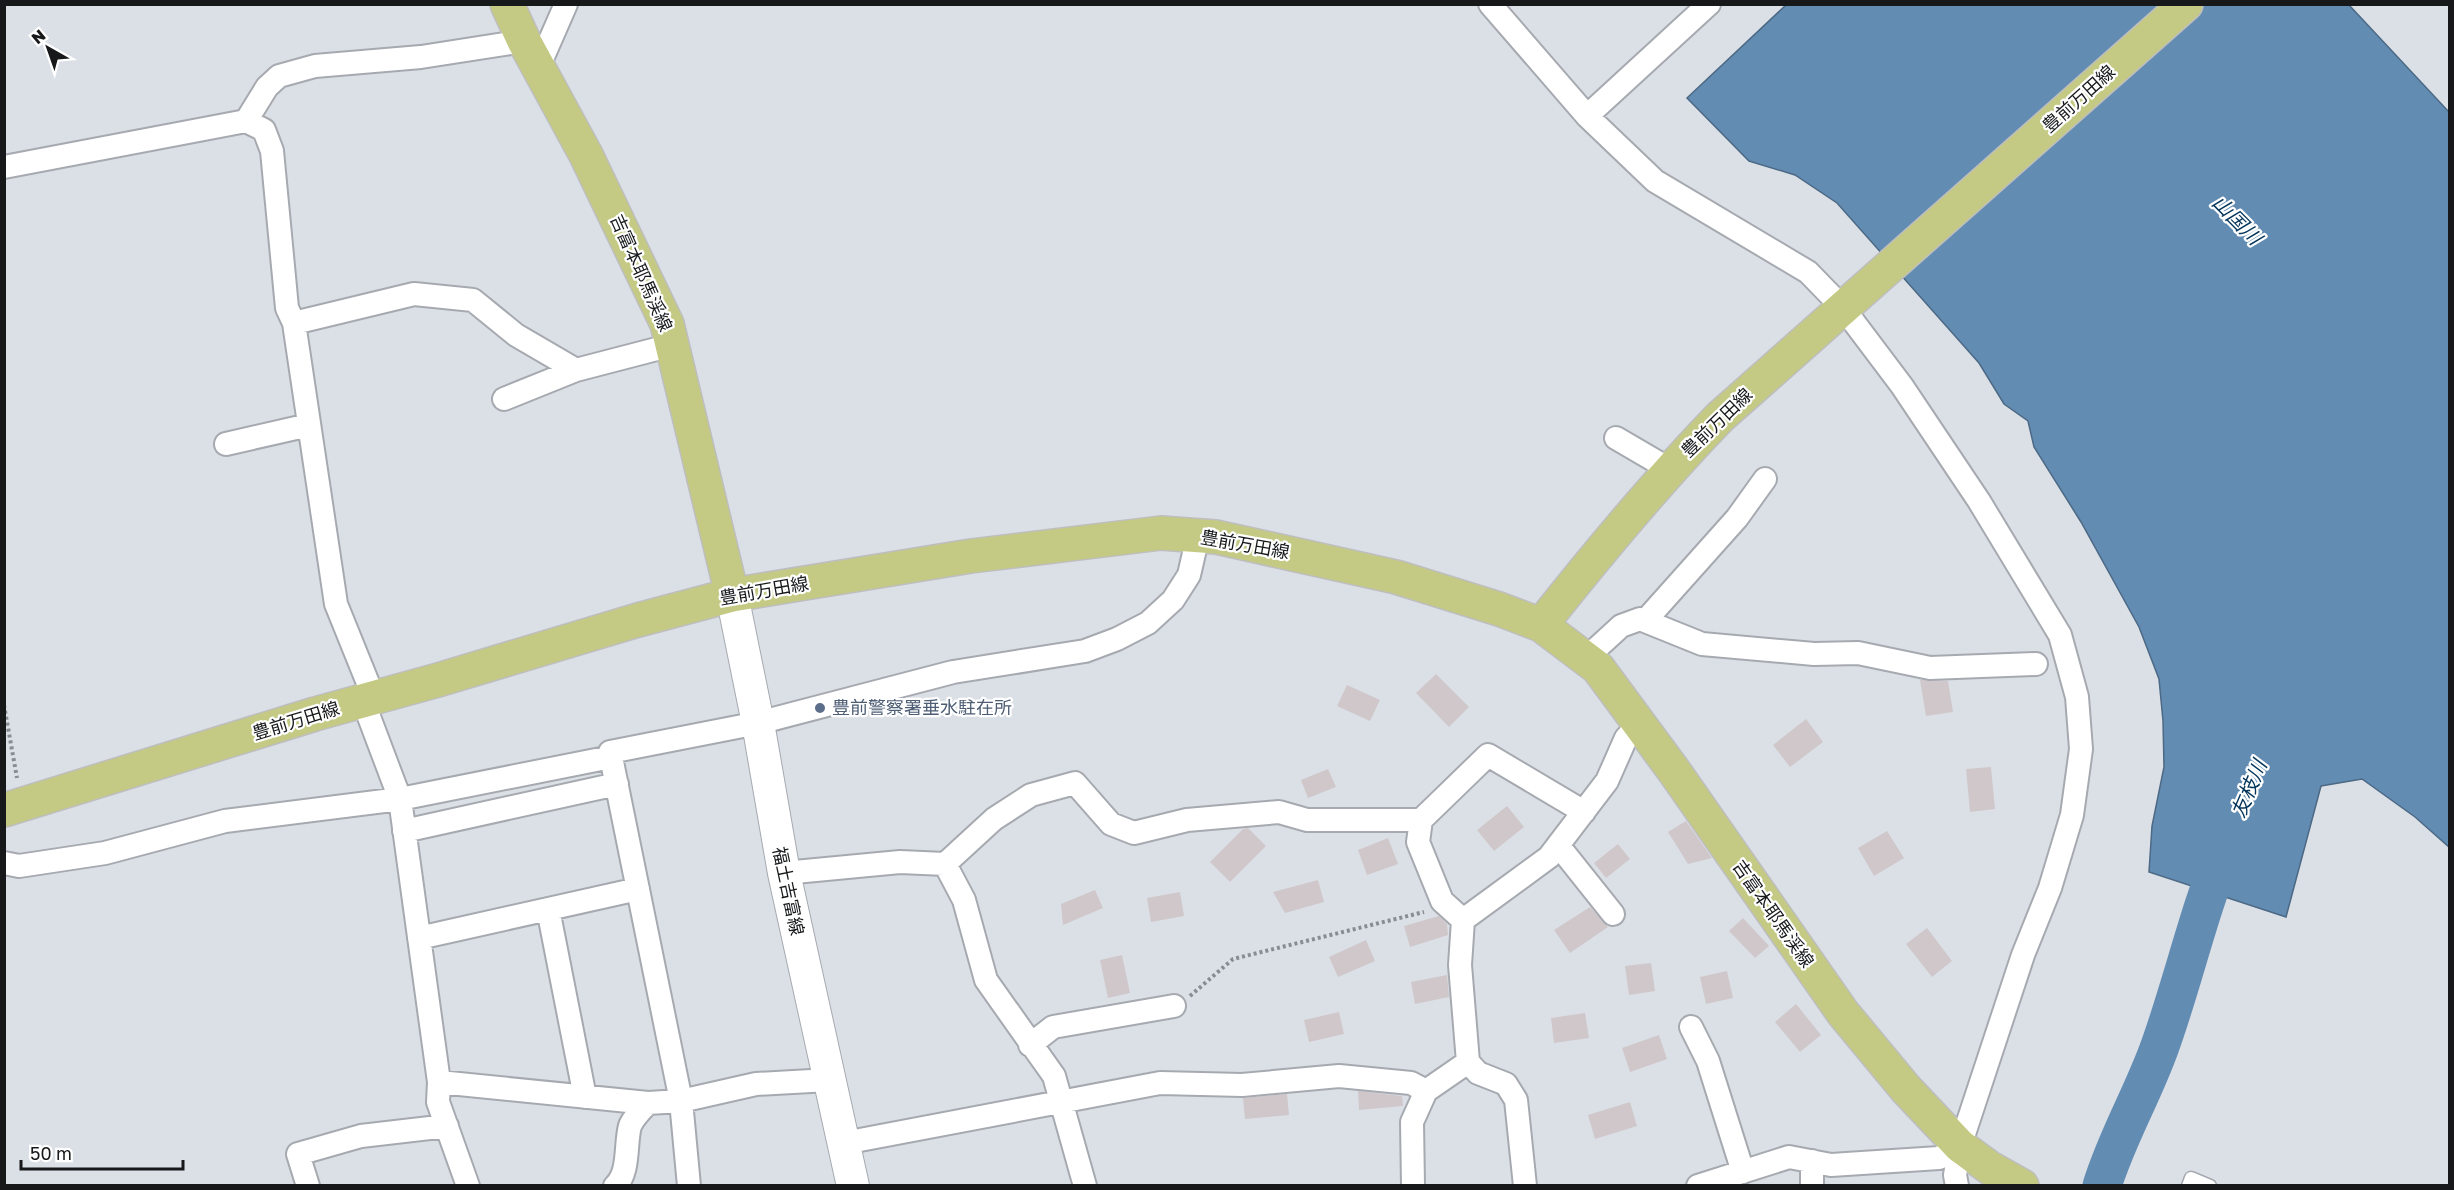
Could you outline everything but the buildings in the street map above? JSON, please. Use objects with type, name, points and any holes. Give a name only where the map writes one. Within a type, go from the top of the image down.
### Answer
[{"type":"main road","name":"吉富本耶馬渓線","points":[[507,4],[531,55],[600,185],[667,324],[732,595]]},
{"type":"main road","name":"豊前万田線","points":[[13,808],[368,699],[732,595],[971,555],[1161,533],[1216,537],[1396,577],[1499,609],[1541,625],[1669,469],[1720,417],[2186,4]]},
{"type":"main road","name":"福土吉富線","points":[[732,595],[758,723],[784,873],[854,1185]]},
{"type":"main road","name":"吉富本耶馬渓線","points":[[1541,625],[1598,668],[1843,1013],[1906,1089],[1960,1146],[1990,1167],[2022,1185]]},
{"type":"street","points":[[246,121],[267,87],[279,76],[315,66],[421,57],[531,55],[566,4]]},
{"type":"street","points":[[1490,4],[1587,116],[1655,181],[1808,272],[1850,303],[1979,501],[2060,635],[2077,697],[2081,749],[2072,815],[2050,888],[2023,955],[1960,1146],[1954,1175],[1957,1185]]},
{"type":"street","points":[[1587,116],[1710,4]]},
{"type":"street","points":[[4,166],[246,121],[264,130],[272,151],[287,309],[294,323],[336,604],[400,799],[439,1083],[438,1102],[468,1185]]},
{"type":"street","points":[[294,323],[414,294],[473,300],[516,335],[576,370]]},
{"type":"street","points":[[504,399],[576,370],[672,345]]},
{"type":"street","points":[[226,444],[309,424]]},
{"type":"street","points":[[1616,438],[1669,469]]},
{"type":"street","points":[[1645,621],[1737,518],[1765,478]]},
{"type":"street","points":[[689,1185],[681,1101],[610,752],[758,723],[953,672],[1085,651],[1148,623],[1173,600],[1189,575],[1198,536]]},
{"type":"street","points":[[1585,658],[1621,626],[1640,619],[1702,644],[1814,654],[1858,653],[1930,668],[2036,664]]},
{"type":"street","points":[[1456,913],[1549,856],[1607,781],[1626,738],[1639,724]]},
{"type":"street","points":[[1526,1185],[1516,1100],[1506,1084],[1478,1073],[1468,1062],[1456,913],[1442,901],[1418,842],[1421,820],[1488,755],[1584,812]]},
{"type":"street","points":[[4,863],[19,866],[105,853],[225,821],[400,799],[611,757]]},
{"type":"street","points":[[784,873],[900,862],[945,864],[994,819],[1031,795],[1075,783],[1111,824],[1134,833],[1187,820],[1279,812],[1307,820],[1421,820]]},
{"type":"street","points":[[404,831],[617,784]]},
{"type":"street","points":[[1558,845],[1613,914]]},
{"type":"street","points":[[945,864],[964,900],[986,980],[1054,1076],[1085,1185]]},
{"type":"street","points":[[419,938],[638,889]]},
{"type":"street","points":[[548,909],[585,1097]]},
{"type":"street","points":[[1030,1045],[1053,1027],[1174,1006]]},
{"type":"street","points":[[1691,1027],[1708,1061],[1743,1172]]},
{"type":"street","points":[[1413,1185],[1412,1122],[1426,1090],[1468,1062]]},
{"type":"street","points":[[844,1143],[1160,1083],[1242,1085],[1339,1076],[1411,1083],[1426,1090]]},
{"type":"street","points":[[439,1083],[648,1103],[681,1101],[756,1084],[829,1080]]},
{"type":"street","points":[[615,1185],[620,1182],[631,1124],[648,1103]]},
{"type":"street","points":[[308,1185],[298,1154],[361,1136],[447,1126]]},
{"type":"street","points":[[1698,1185],[1789,1157],[1831,1165],[1939,1158],[1960,1146]]},
{"type":"street","points":[[1812,1161],[1812,1185]]},
{"type":"lane","points":[[2187,1185],[2191,1178],[2210,1185]]},
{"type":"path","points":[[4,705],[13,808]]},
{"type":"path","points":[[1174,1006],[1188,998],[1233,959],[1456,913]]},
{"type":"water","name":"山国川","points":[[1786,5],[2349,5],[2449,112],[2449,847],[2415,817],[2362,779],[2321,786],[2286,917],[2149,872],[2152,826],[2164,767],[2159,679],[2139,627],[2081,522],[2034,447],[2028,421],[2004,404],[1979,363],[1837,203],[1795,175],[1749,161],[1687,98]]},
{"type":"waterway","name":"友枝川","points":[[2102,1186],[2160,1046],[2208,893],[2227,843]]},
{"type":"place","name":"豊前警察署垂水駐在所","points":[[820,708]]}]
